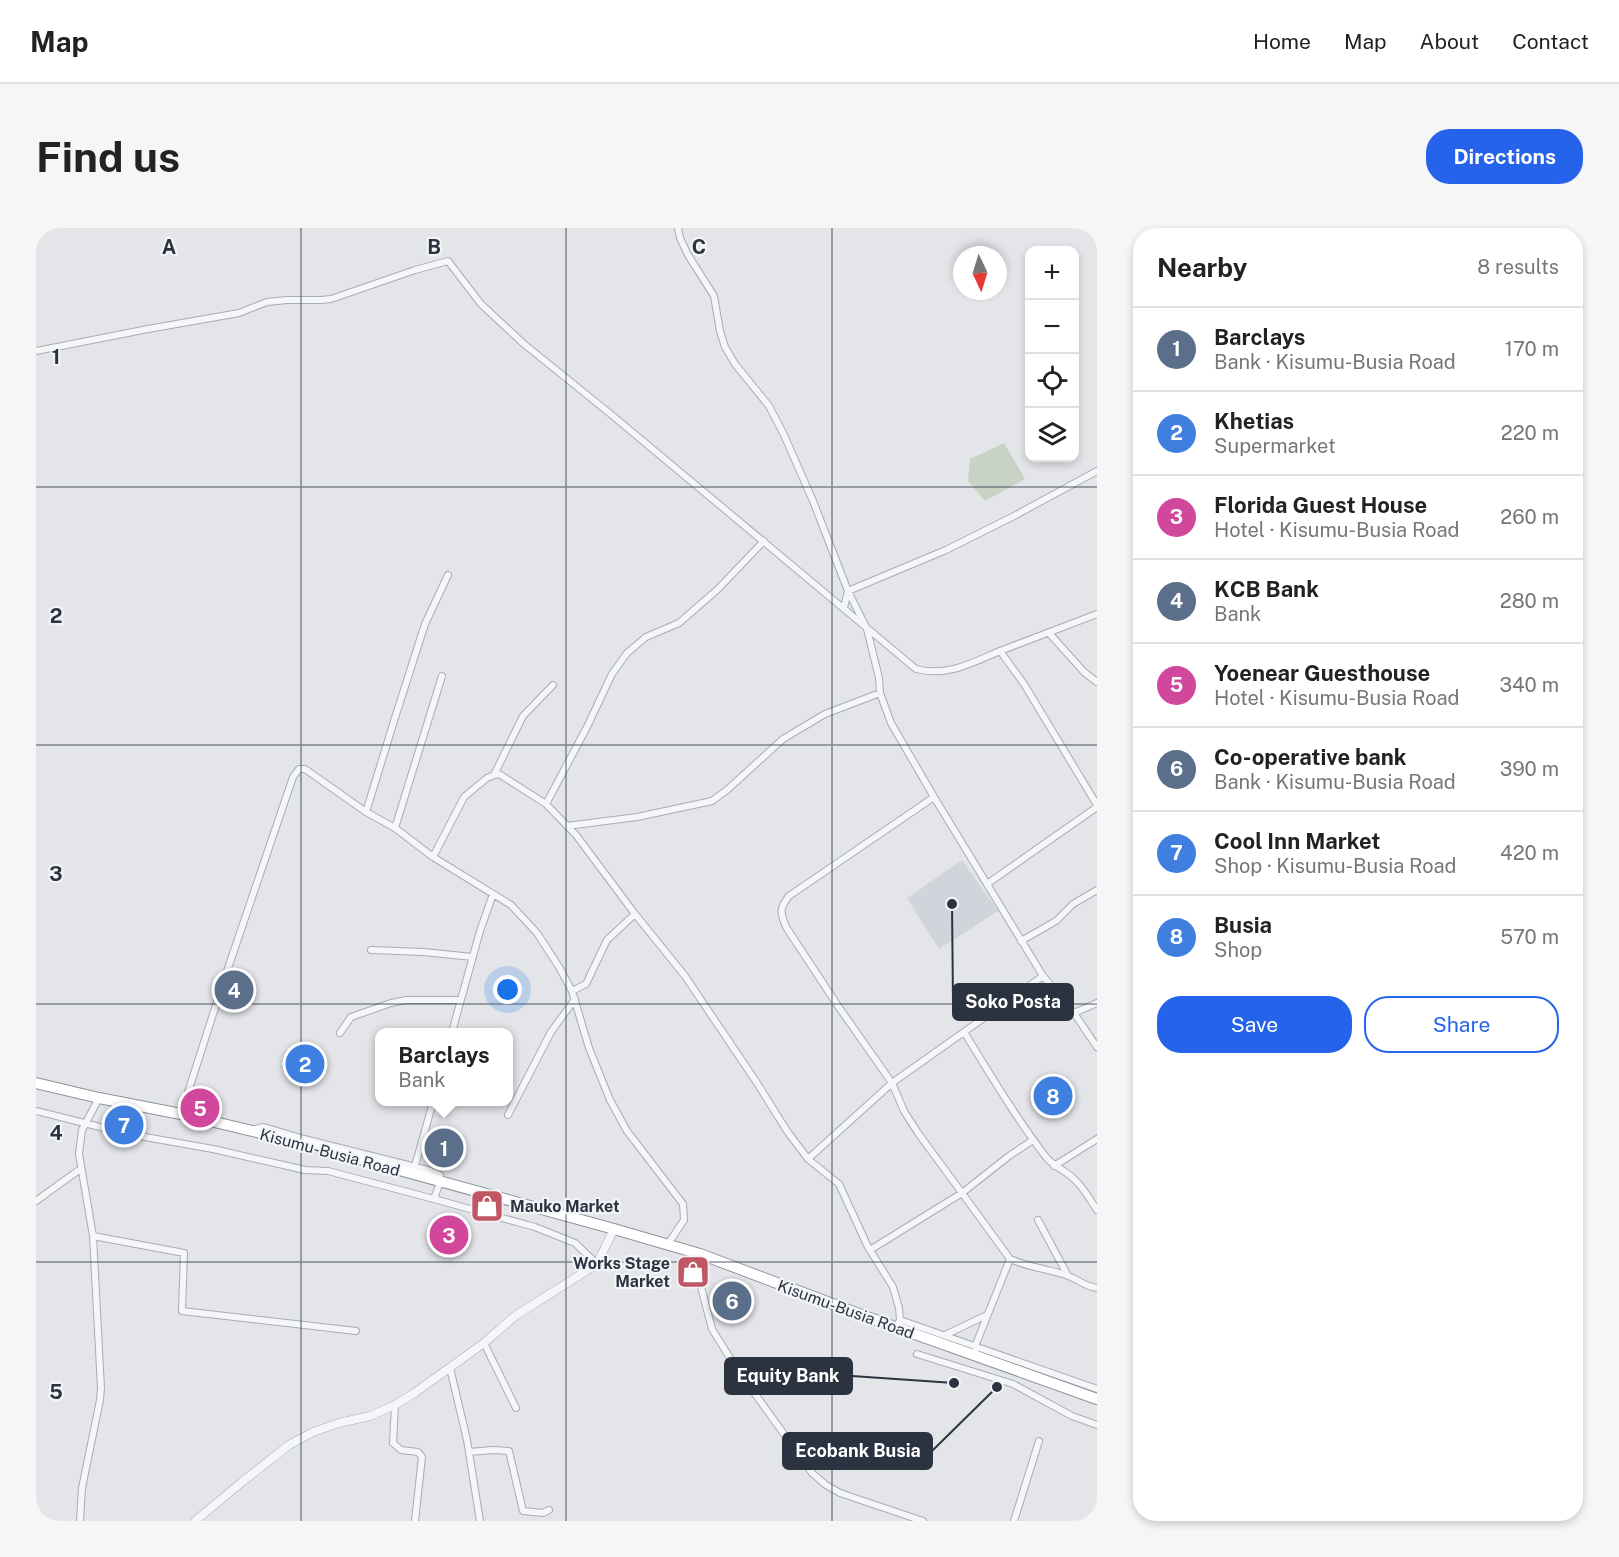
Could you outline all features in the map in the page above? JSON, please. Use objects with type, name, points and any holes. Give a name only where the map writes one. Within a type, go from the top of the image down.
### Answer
[{"type":"highway","name":"Kisumu-Busia Road","points":[[36,1083],[181,1114],[322,1149],[519,1201],[700,1254],[829,1303],[973,1350],[1097,1399]]},
{"type":"street","points":[[678,228],[688,255],[714,296],[725,347],[735,364],[769,406],[813,501],[848,591],[867,629],[879,678],[880,693],[891,723],[1043,976],[1074,1012],[1097,1047]]},
{"type":"street","points":[[36,351],[148,328],[239,313],[267,302],[331,299],[414,270],[448,261],[481,304],[524,344],[916,669],[941,672],[961,667],[1097,614]]},
{"type":"street","points":[[848,591],[946,550],[1097,471]]},
{"type":"street","points":[[546,804],[612,674],[627,652],[646,638],[679,623],[717,590],[764,541]]},
{"type":"street","points":[[366,812],[425,624],[448,575]]},
{"type":"street","points":[[844,608],[848,591]]},
{"type":"street","points":[[1049,633],[1084,672],[1097,682]]},
{"type":"street","points":[[987,884],[1097,806],[1024,684],[1000,651]]},
{"type":"street","points":[[395,828],[442,676]]},
{"type":"street","points":[[494,775],[523,716],[552,685]]},
{"type":"street","points":[[567,826],[637,817],[712,801],[728,790],[783,740],[825,714],[880,693]]},
{"type":"street","points":[[181,1114],[277,823],[294,777],[299,769],[305,769],[366,812],[395,828],[433,857],[511,905],[537,933],[572,991],[610,1100],[632,1138],[683,1204],[684,1220],[668,1245]]},
{"type":"street","points":[[433,857],[464,797],[494,775],[499,774],[546,804],[576,835],[685,976],[787,1131],[808,1159],[839,1184],[870,1250],[893,1287],[899,1308],[898,1323],[944,1335],[973,1350],[1097,1389]]},
{"type":"street","points":[[934,797],[789,896],[781,906],[781,914],[786,927],[891,1083],[904,1112],[1010,1259],[1020,1264],[1068,1276],[1085,1286],[1097,1288]]},
{"type":"street","points":[[1021,941],[1056,921],[1073,904],[1097,890]]},
{"type":"street","points":[[453,1028],[472,957],[493,894]]},
{"type":"street","points":[[572,991],[586,984],[607,940],[635,914]]},
{"type":"street","points":[[371,950],[472,957]]},
{"type":"street","points":[[808,1159],[891,1083],[1043,976]]},
{"type":"street","points":[[513,1104],[551,1032],[575,999]]},
{"type":"street","points":[[340,1033],[351,1017],[391,1003],[406,1000],[460,1000]]},
{"type":"street","points":[[1074,1012],[1097,1003]]},
{"type":"street","points":[[964,1032],[1034,1140],[1054,1166],[1077,1181],[1097,1210]]},
{"type":"street","points":[[80,1521],[82,1488],[101,1388],[93,1236],[79,1154],[84,1124],[99,1098]]},
{"type":"street","points":[[415,1166],[432,1106]]},
{"type":"street","points":[[508,1114],[512,1106]]},
{"type":"street","points":[[36,1111],[157,1140],[213,1149],[305,1170],[327,1171],[434,1199],[545,1231],[575,1243],[597,1264]]},
{"type":"street","points":[[252,1132],[254,1128],[264,1127],[440,1174],[440,1182],[434,1199]]},
{"type":"street","points":[[1054,1166],[1097,1139]]},
{"type":"street","points":[[870,1250],[962,1193],[1009,1156],[1034,1140]]},
{"type":"street","points":[[36,1201],[79,1170]]},
{"type":"street","points":[[1038,1220],[1068,1276]]},
{"type":"street","points":[[195,1521],[289,1445],[313,1432],[370,1416],[395,1406],[450,1368],[484,1344],[514,1316],[597,1264],[614,1229]]},
{"type":"street","points":[[93,1236],[184,1253],[182,1311],[356,1330]]},
{"type":"street","points":[[700,1254],[700,1283],[712,1329],[735,1366],[812,1473],[840,1493],[923,1521]]},
{"type":"street","points":[[973,1350],[1010,1259]]},
{"type":"street","points":[[944,1335],[987,1315]]},
{"type":"street","points":[[484,1344],[516,1408]]},
{"type":"street","points":[[917,1354],[1013,1384],[1072,1416],[1097,1425]]},
{"type":"street","points":[[450,1368],[469,1452],[480,1521]]},
{"type":"street","points":[[395,1406],[393,1443],[401,1450],[418,1452],[422,1457],[415,1521]]},
{"type":"street","points":[[1014,1521],[1039,1441]]},
{"type":"street","points":[[469,1452],[509,1451],[523,1511],[543,1513],[549,1510]]},
{"type":"shaded area","points":[[1004,443],[1025,479],[985,501],[968,481],[970,459]]},
{"type":"shaded area","points":[[962,860],[998,911],[939,949],[907,898]]},
{"type":"place","name":"Soko Posta","points":[[952,904]]},
{"type":"place","name":"KCB Bank","points":[[234,990]]},
{"type":"place","name":"Khetias","points":[[305,1064]]},
{"type":"place","name":"Busia","points":[[1053,1096]]},
{"type":"place","name":"Yoenear Guesthouse","points":[[200,1108]]},
{"type":"place","name":"Cool Inn Market","points":[[124,1125]]},
{"type":"place","name":"Barclays","points":[[444,1148]]},
{"type":"place","name":"Mauko Market","points":[[487,1206]]},
{"type":"place","name":"Florida Guest House","points":[[449,1235]]},
{"type":"place","name":"Works Stage Market","points":[[693,1272]]},
{"type":"place","name":"Co-operative bank","points":[[732,1301]]},
{"type":"place","name":"Equity Bank","points":[[954,1383]]},
{"type":"place","name":"Ecobank Busia","points":[[997,1387]]}]
